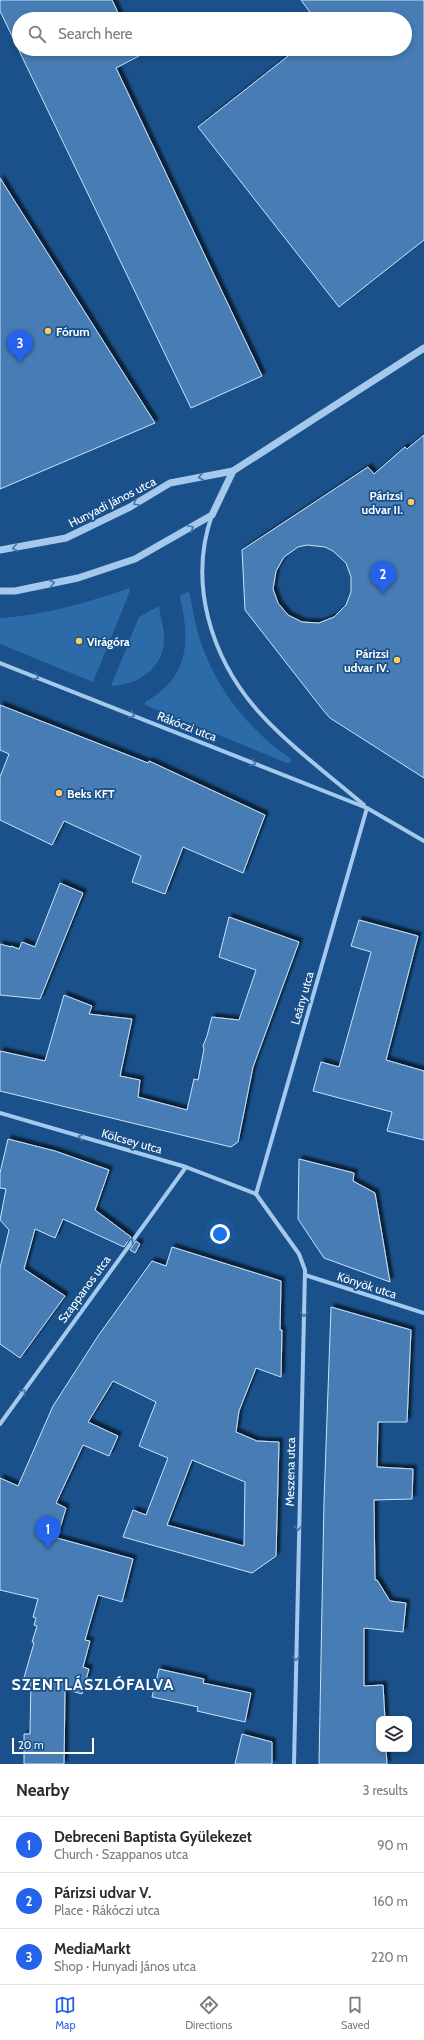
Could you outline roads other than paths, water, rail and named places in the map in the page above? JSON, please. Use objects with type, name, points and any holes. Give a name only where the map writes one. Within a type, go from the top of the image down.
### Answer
[{"type":"street","name":"Hunyadi János utca","points":[[0,550],[66,538],[130,507],[170,484],[233,471],[424,348]]},
{"type":"street","points":[[0,591],[15,591],[78,578],[135,559],[212,515],[233,471]]},
{"type":"street","name":"Rákóczi utca","points":[[212,515],[205,538],[201,561],[203,594],[214,634],[232,674],[246,697],[271,724],[367,808]]},
{"type":"street","name":"Rákóczi utca","points":[[0,663],[367,808],[424,841]]},
{"type":"street","name":"Leány utca","points":[[256,1194],[367,808]]},
{"type":"street","name":"Kölcsey utca","points":[[0,1113],[186,1167],[256,1194]]},
{"type":"street","name":"Szappanos utca","points":[[0,1424],[186,1167]]},
{"type":"street","name":"Meszena utca","points":[[256,1194],[299,1254],[304,1265],[305,1275],[294,1764]]},
{"type":"street","name":"Könyök utca","points":[[305,1275],[424,1313]]},
{"type":"place","name":"Fórum","points":[[48,331]]},
{"type":"place","name":"MediaMarkt","points":[[20,363]]},
{"type":"place","name":"Párizsi udvar II.","points":[[411,502]]},
{"type":"place","name":"Párizsi udvar V.","points":[[383,594]]},
{"type":"place","name":"Virágóra","points":[[79,641]]},
{"type":"place","name":"Párizsi udvar IV.","points":[[397,660]]},
{"type":"place","name":"Beks KFT","points":[[59,793]]},
{"type":"place","name":"Debreceni Baptista Gyülekezet","points":[[48,1549]]},
{"type":"district","name":"SZENTLÁSZLÓFALVA","points":[[93,1684]]}]
